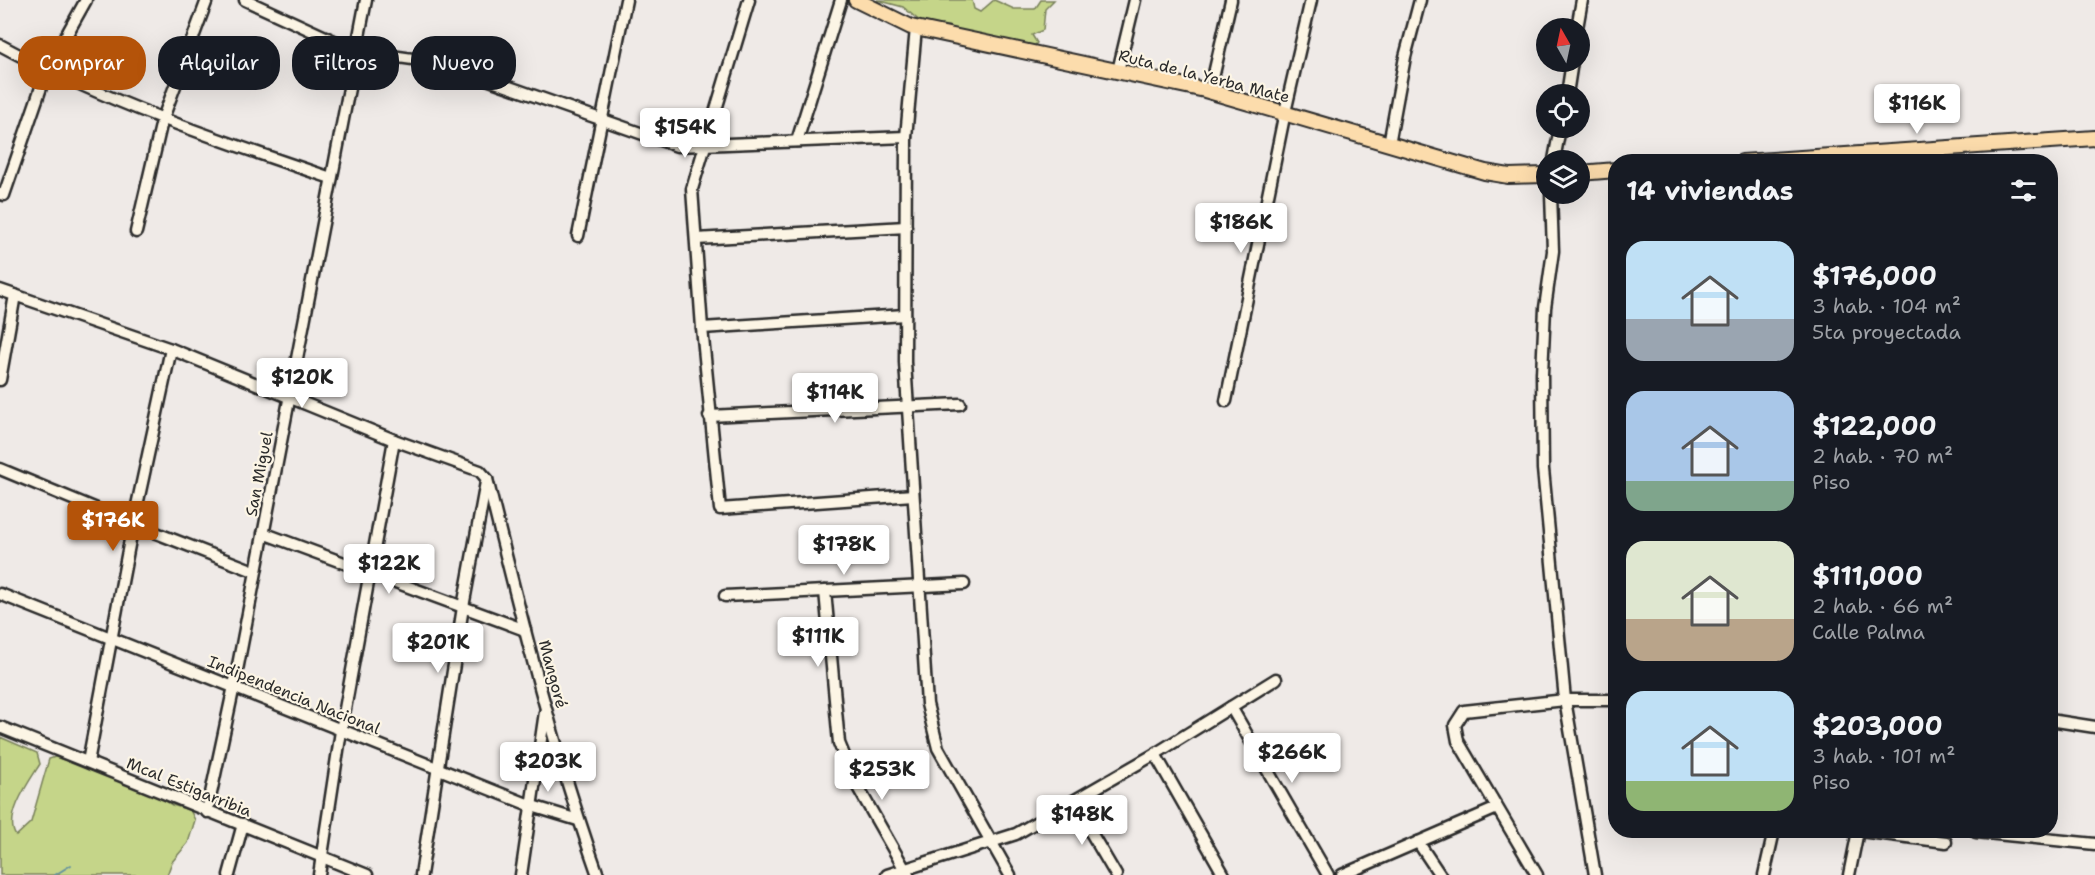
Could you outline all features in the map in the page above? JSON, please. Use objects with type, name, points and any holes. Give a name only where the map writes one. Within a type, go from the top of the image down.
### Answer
[{"type":"main road","name":"Ruta de la Yerba Mate","points":[[856,0],[916,28],[1210,91],[1485,172],[1509,176],[1536,175]]},
{"type":"main road","points":[[1860,154],[2095,138]]},
{"type":"main road","points":[[1590,172],[1608,171]]},
{"type":"street","points":[[66,36],[86,0]]},
{"type":"street","points":[[136,232],[162,121],[207,0]]},
{"type":"street","points":[[244,0],[323,36]]},
{"type":"street","name":"San Miguel","points":[[359,36],[366,0]]},
{"type":"street","points":[[578,236],[626,0]]},
{"type":"street","points":[[749,0],[692,189],[709,416],[720,508],[913,495]]},
{"type":"street","points":[[797,141],[841,0]]},
{"type":"street","points":[[1118,71],[1135,0]]},
{"type":"street","points":[[1210,91],[1231,0]]},
{"type":"street","points":[[1226,401],[1285,112],[1311,0]]},
{"type":"street","points":[[1389,144],[1405,57],[1420,0]]},
{"type":"street","points":[[1579,18],[1582,0]]},
{"type":"street","points":[[916,28],[906,137],[905,315],[913,495],[930,725],[938,748],[1010,875]]},
{"type":"street","points":[[0,45],[18,55]]},
{"type":"street","points":[[399,57],[441,63],[677,146],[906,137]]},
{"type":"street","points":[[0,194],[4,195],[40,90]]},
{"type":"street","points":[[92,90],[162,121],[331,178]]},
{"type":"street","name":"San Miguel","points":[[207,812],[234,686],[254,571],[348,90]]},
{"type":"street","points":[[1551,204],[1553,251],[1545,308],[1542,374],[1543,469],[1565,700],[1595,875]]},
{"type":"street","points":[[696,239],[906,227]]},
{"type":"street","points":[[0,290],[171,349],[394,440],[480,471],[487,479],[463,607],[421,875]]},
{"type":"street","points":[[0,380],[15,295]]},
{"type":"street","points":[[702,328],[905,315]]},
{"type":"street","points":[[88,762],[133,524],[171,349]]},
{"type":"street","points":[[709,416],[960,404]]},
{"type":"street","points":[[319,875],[341,731],[394,440]]},
{"type":"street","points":[[0,469],[254,571]]},
{"type":"street","name":"Mangoré","points":[[487,479],[546,707],[578,820],[598,875]]},
{"type":"street","points":[[263,533],[525,630]]},
{"type":"street","points":[[725,596],[964,584]]},
{"type":"street","points":[[825,591],[839,742],[855,782],[907,872]]},
{"type":"street","name":"Indipendencia Nacional","points":[[0,594],[532,806],[578,820]]},
{"type":"street","points":[[887,875],[907,872],[1016,834],[1155,754],[1276,678]]},
{"type":"street","points":[[1537,875],[1458,741],[1455,725],[1464,711],[1565,700],[1608,699]]},
{"type":"street","points":[[521,875],[546,707]]},
{"type":"street","points":[[1231,707],[1328,875]]},
{"type":"street","points":[[2058,721],[2095,727]]},
{"type":"street","name":"Mcal Estigarribia","points":[[0,727],[367,875]]},
{"type":"street","points":[[1155,754],[1224,875]]},
{"type":"street","points":[[1073,802],[1116,875]]},
{"type":"street","points":[[1342,875],[1497,808]]},
{"type":"street","points":[[229,875],[243,825]]},
{"type":"street","points":[[1764,875],[1772,838]]},
{"type":"street","points":[[1849,875],[1857,838]]},
{"type":"street","points":[[1914,838],[1946,842]]},
{"type":"street","points":[[2057,838],[2095,844]]},
{"type":"street","points":[[1418,842],[1440,875]]},
{"type":"green space","points":[[877,0],[972,0],[974,9],[980,12],[994,0],[1014,9],[1035,9],[1041,0],[1054,0],[1045,9],[1043,30],[1032,35],[1037,43],[1032,48],[1004,43],[994,37],[962,32],[948,26],[922,23],[903,7]]},
{"type":"green space","points":[[0,737],[37,753],[40,764],[15,809],[13,828],[16,836],[31,822],[49,759],[55,757],[143,786],[172,805],[190,810],[195,820],[188,843],[172,862],[167,875],[0,875]]},
{"type":"waterway","points":[[55,875],[71,865]]}]
